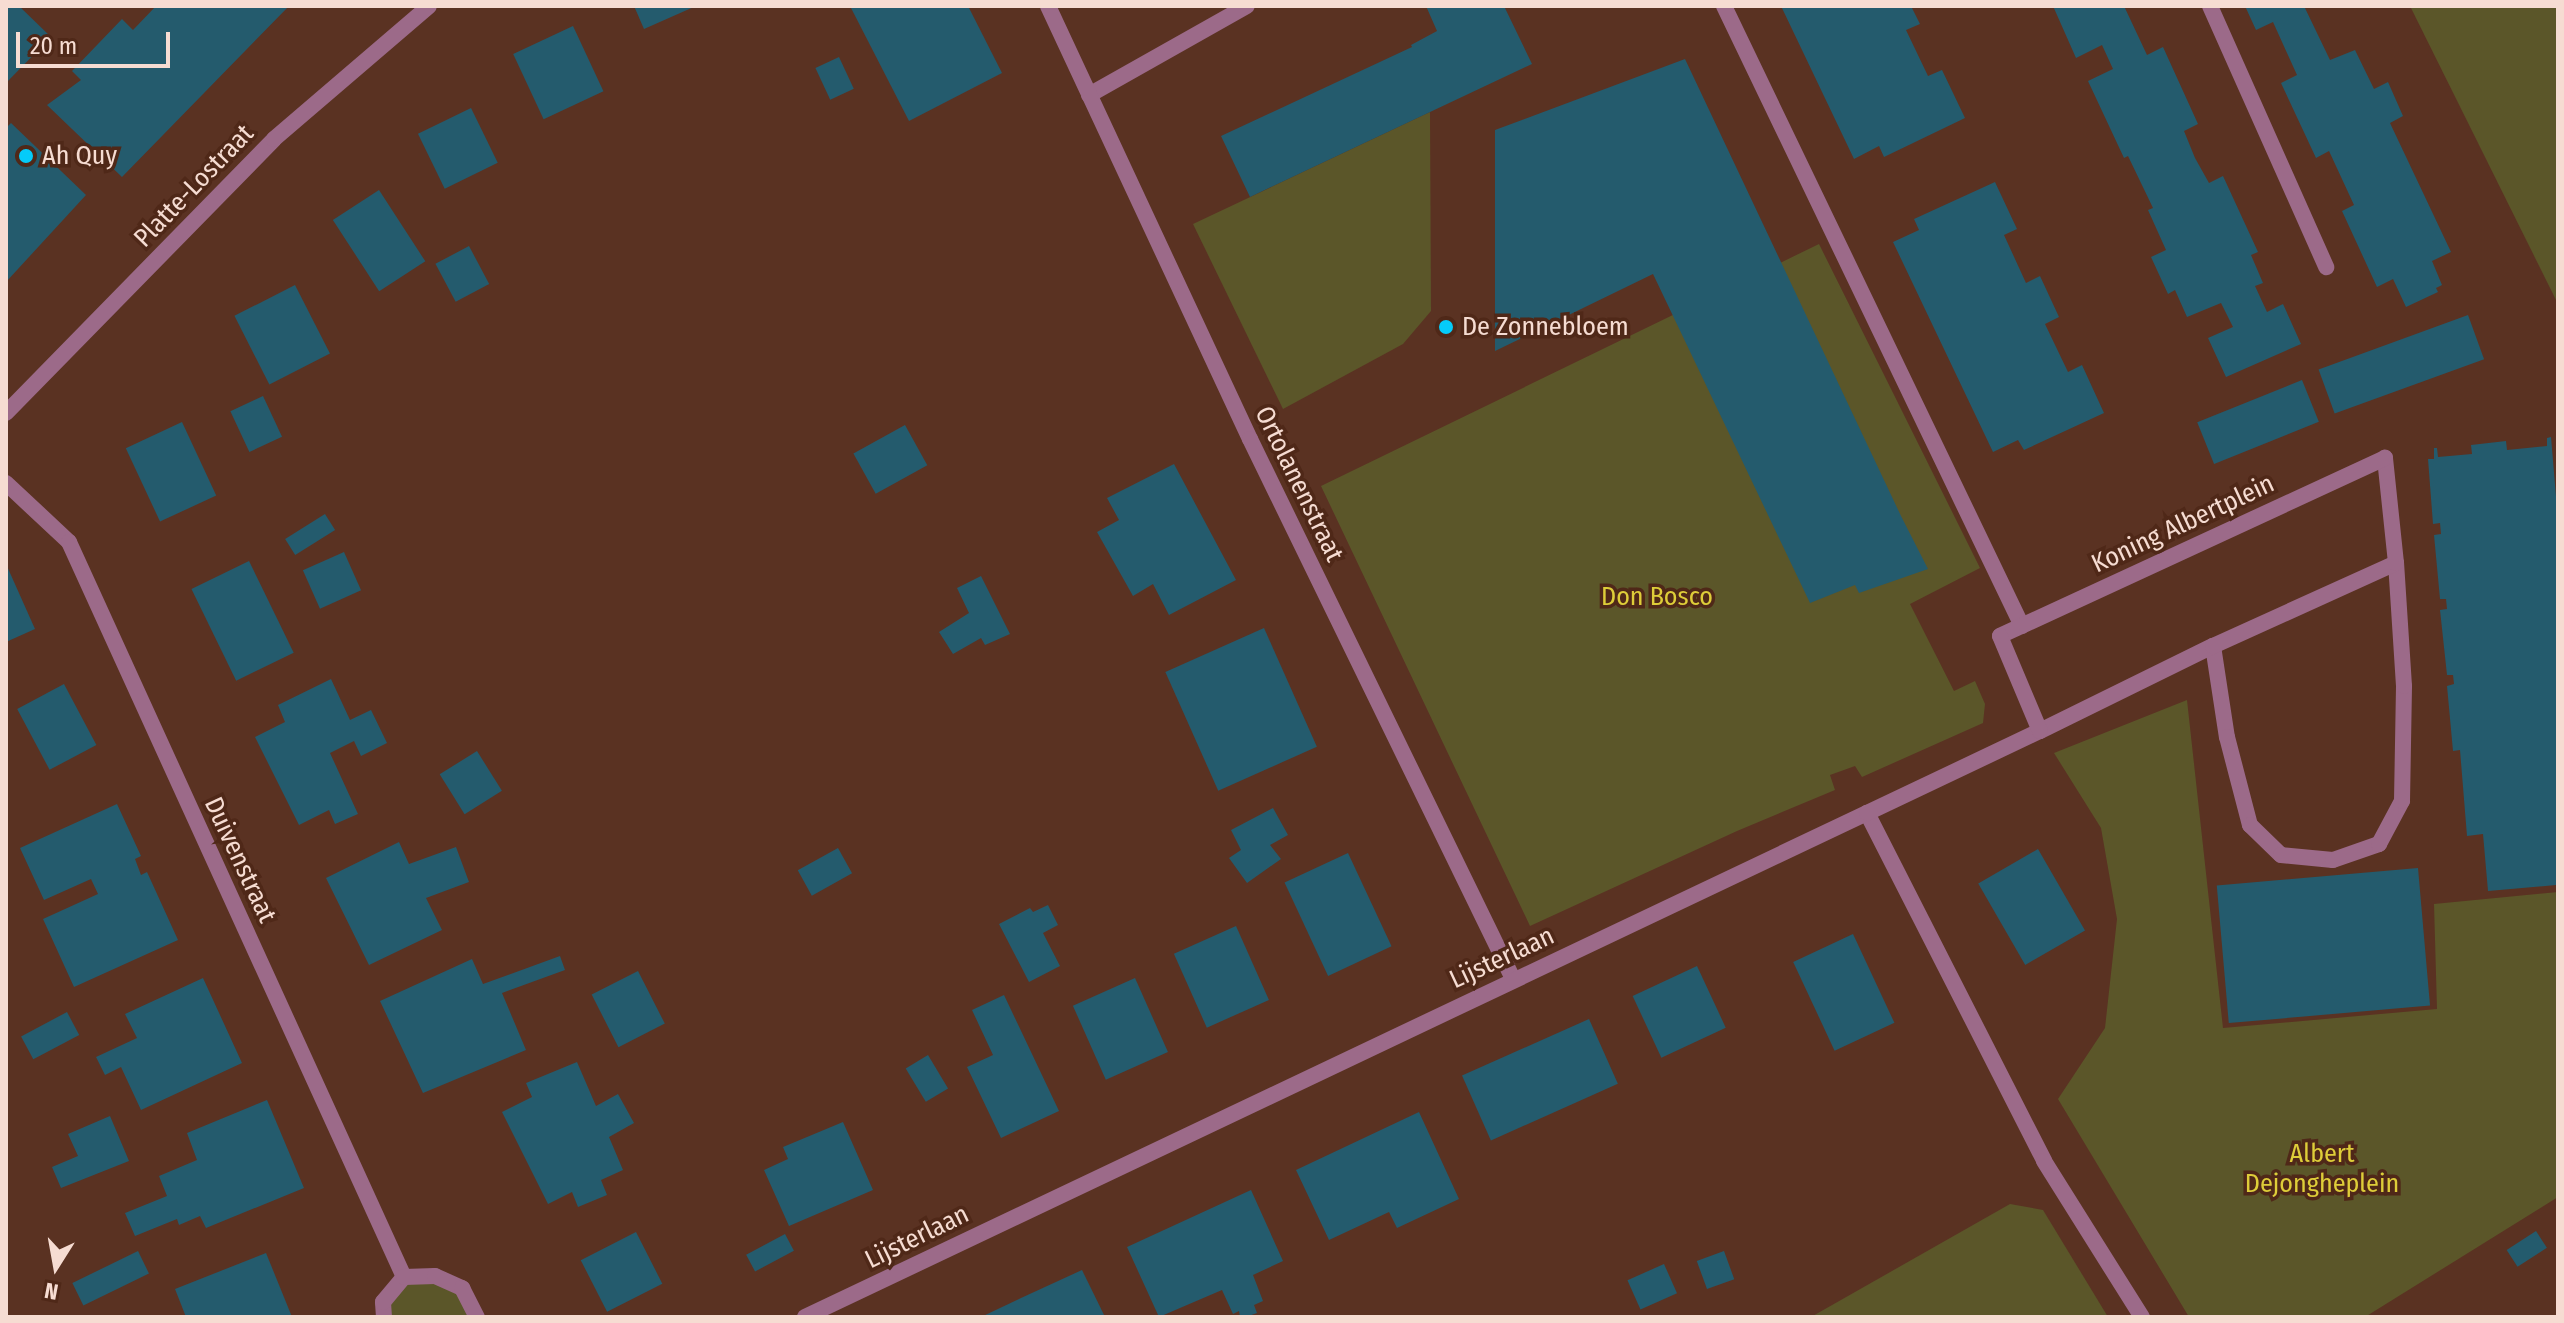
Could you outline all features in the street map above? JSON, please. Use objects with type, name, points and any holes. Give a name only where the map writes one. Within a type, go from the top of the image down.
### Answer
[{"type":"street","name":"Platte-Lostraat","points":[[6,413],[274,139],[429,6]]},
{"type":"street","name":"Ortolanenstraat","points":[[1048,6],[1275,491],[1513,979]]},
{"type":"street","points":[[1089,95],[1247,6]]},
{"type":"street","points":[[1724,6],[2022,626],[2000,636],[2040,731]]},
{"type":"street","points":[[2210,6],[2326,267]]},
{"type":"street","name":"Koning Albertplein","points":[[2022,626],[2385,458],[2404,686],[2402,801],[2379,844],[2333,860],[2281,855],[2250,825],[2227,737],[2213,646]]},
{"type":"street","name":"Duivenstraat","points":[[6,483],[69,542],[404,1277]]},
{"type":"street","points":[[2142,1317],[2044,1161],[1867,813],[2213,646],[2396,563]]},
{"type":"street","name":"Lijsterlaan","points":[[805,1317],[1867,813]]},
{"type":"street","points":[[384,1317],[383,1302],[404,1277],[435,1276],[462,1288],[477,1317]]},
{"type":"green space","points":[[2410,6],[2558,6],[2558,304]]},
{"type":"green space","points":[[1430,112],[1431,311],[1403,344],[1283,409],[1193,224]]},
{"type":"green space","name":"Don Bosco","points":[[1819,244],[1980,568],[1910,604],[1954,691],[1975,681],[1985,704],[1983,723],[1862,777],[1855,766],[1830,775],[1835,790],[1737,831],[1530,926],[1321,486]]},
{"type":"green space","name":"Albert Dejongheplein","points":[[2187,700],[2223,1028],[2437,1009],[2434,904],[2558,892],[2558,1197],[2365,1317],[2189,1317],[2058,1099],[2105,1028],[2117,919],[2101,828],[2054,753]]},
{"type":"green space","points":[[2010,1204],[2043,1210],[2108,1317],[1811,1317]]},
{"type":"green space","points":[[404,1277],[462,1288],[477,1317],[384,1317]]},
{"type":"building","points":[[6,6],[19,6],[51,37],[6,83]]},
{"type":"building","points":[[156,6],[289,6],[122,177],[47,105],[81,80],[72,71],[122,19],[133,30]]},
{"type":"building","points":[[634,6],[696,6],[644,29]]},
{"type":"building","points":[[850,6],[968,6],[1002,73],[909,121]]},
{"type":"building","points":[[1426,6],[1504,6],[1532,64],[1250,197],[1221,136],[1412,47],[1437,31]]},
{"type":"building","points":[[1781,6],[1911,6],[1920,24],[1906,30],[1928,76],[1942,70],[1965,118],[1884,157],[1879,146],[1854,159]]},
{"type":"building","points":[[2053,6],[2124,6],[2147,55],[2163,47],[2198,124],[2184,131],[2195,158],[2209,183],[2223,176],[2258,252],[2251,255],[2263,283],[2255,286],[2267,312],[2283,304],[2301,344],[2226,377],[2208,338],[2233,327],[2221,303],[2187,317],[2175,290],[2168,294],[2151,257],[2166,250],[2148,210],[2153,208],[2128,156],[2124,158],[2088,81],[2113,69],[2102,45],[2076,58]]},
{"type":"building","points":[[2245,6],[2304,6],[2330,60],[2355,50],[2374,89],[2388,82],[2403,116],[2390,123],[2451,252],[2432,261],[2442,285],[2436,288],[2438,292],[2406,307],[2393,279],[2377,287],[2342,211],[2354,205],[2329,151],[2316,158],[2281,83],[2297,75],[2273,22],[2256,30]]},
{"type":"building","points":[[573,26],[603,91],[544,119],[513,54]]},
{"type":"building","points":[[839,57],[854,89],[830,100],[815,68]]},
{"type":"building","points":[[1685,59],[1928,569],[1859,593],[1855,585],[1810,603],[1653,274],[1495,351],[1495,130]]},
{"type":"building","points":[[471,108],[498,163],[445,189],[418,134]]},
{"type":"building","name":"Ah Quy","points":[[11,123],[86,195],[6,282],[6,128]]},
{"type":"building","points":[[1995,182],[2017,229],[2004,235],[2026,283],[2040,276],[2059,317],[2045,324],[2068,372],[2082,365],[2104,413],[2024,450],[2018,440],[1993,452],[1893,242],[1919,230],[1914,219]]},
{"type":"building","points":[[379,190],[425,261],[379,291],[333,220]]},
{"type":"building","points":[[469,246],[489,284],[456,302],[435,264]]},
{"type":"building","points":[[295,285],[330,354],[269,384],[234,316]]},
{"type":"building","points":[[2468,315],[2484,359],[2335,414],[2319,369]]},
{"type":"building","points":[[2302,380],[2319,422],[2214,464],[2197,422]]},
{"type":"building","points":[[263,396],[282,437],[249,452],[230,411]]},
{"type":"building","points":[[182,422],[216,495],[160,522],[126,448]]},
{"type":"building","points":[[905,425],[927,465],[876,494],[853,454]]},
{"type":"building","points":[[2551,437],[2558,520],[2556,885],[2488,891],[2483,834],[2467,836],[2460,750],[2453,751],[2447,686],[2454,684],[2453,675],[2447,675],[2440,610],[2447,609],[2446,599],[2440,599],[2434,535],[2441,534],[2440,523],[2433,524],[2428,459],[2434,459],[2434,448],[2437,448],[2438,457],[2472,454],[2471,445],[2506,441],[2507,450],[2547,446],[2547,438]]},
{"type":"building","points":[[1174,464],[1236,580],[1169,615],[1153,584],[1133,596],[1097,532],[1119,520],[1107,498]]},
{"type":"building","points":[[325,514],[335,530],[295,555],[285,539]]},
{"type":"building","points":[[344,552],[361,590],[320,609],[303,570]]},
{"type":"building","points":[[249,561],[294,653],[236,681],[191,589]]},
{"type":"building","points":[[6,564],[35,629],[6,642]]},
{"type":"building","points":[[981,576],[1010,634],[985,645],[981,638],[953,654],[939,632],[969,613],[957,588]]},
{"type":"building","points":[[1264,628],[1317,747],[1218,791],[1165,672]]},
{"type":"building","points":[[331,679],[350,720],[371,710],[387,743],[361,756],[354,741],[330,753],[358,814],[335,824],[329,810],[299,825],[255,737],[285,722],[278,705]]},
{"type":"building","points":[[64,684],[96,745],[50,770],[17,709]]},
{"type":"building","points":[[477,751],[502,791],[465,814],[440,774]]},
{"type":"building","points":[[117,804],[141,856],[135,859],[141,875],[147,872],[178,940],[74,987],[43,919],[98,894],[91,879],[44,900],[20,848]]},
{"type":"building","points":[[1273,808],[1288,835],[1270,845],[1281,859],[1247,883],[1229,858],[1241,850],[1231,830]]},
{"type":"building","points":[[399,842],[409,864],[456,847],[469,882],[426,898],[442,930],[369,965],[326,878]]},
{"type":"building","points":[[838,848],[852,873],[812,896],[798,870]]},
{"type":"building","points":[[2038,849],[2085,930],[2025,965],[1978,884]]},
{"type":"building","points":[[1348,853],[1392,946],[1328,976],[1285,883]]},
{"type":"building","points":[[2418,868],[2430,1005],[2229,1023],[2217,886]]},
{"type":"building","points":[[1048,905],[1058,925],[1043,933],[1060,966],[1029,982],[999,924],[1030,908],[1033,912]]},
{"type":"building","points":[[1236,926],[1269,1000],[1207,1028],[1174,954]]},
{"type":"building","points":[[1853,934],[1894,1023],[1835,1051],[1793,962]]},
{"type":"building","points":[[560,956],[565,970],[502,993],[526,1050],[423,1093],[380,1001],[472,959],[483,984]]},
{"type":"building","points":[[1697,966],[1726,1028],[1661,1058],[1633,996]]},
{"type":"building","points":[[638,971],[665,1024],[618,1047],[592,995]]},
{"type":"building","points":[[203,978],[242,1063],[141,1110],[121,1067],[105,1075],[96,1057],[137,1038],[125,1014]]},
{"type":"building","points":[[1135,978],[1168,1052],[1106,1080],[1073,1006]]},
{"type":"building","points":[[1004,995],[1059,1111],[1001,1138],[967,1067],[993,1055],[972,1010]]},
{"type":"building","points":[[67,1012],[79,1035],[33,1059],[21,1036]]},
{"type":"building","points":[[1589,1019],[1618,1084],[1491,1140],[1462,1076]]},
{"type":"building","points":[[928,1055],[948,1088],[926,1102],[906,1068]]},
{"type":"building","points":[[577,1062],[596,1106],[618,1094],[634,1123],[609,1137],[623,1170],[601,1180],[607,1195],[578,1207],[572,1192],[548,1204],[502,1112],[532,1097],[526,1083]]},
{"type":"building","points":[[267,1100],[304,1188],[206,1228],[200,1216],[179,1225],[177,1219],[135,1236],[125,1213],[167,1196],[159,1176],[197,1160],[187,1133]]},
{"type":"building","points":[[1419,1112],[1459,1199],[1397,1228],[1389,1212],[1329,1240],[1296,1170]]},
{"type":"building","points":[[110,1116],[129,1161],[61,1188],[52,1167],[78,1156],[68,1134]]},
{"type":"building","points":[[843,1122],[873,1190],[789,1226],[764,1170],[788,1159],[783,1147]]},
{"type":"building","points":[[1251,1190],[1283,1261],[1253,1275],[1263,1301],[1254,1305],[1257,1313],[1246,1317],[1240,1317],[1239,1311],[1233,1314],[1222,1290],[1159,1317],[1127,1247]]},
{"type":"building","points":[[2536,1231],[2547,1248],[2518,1267],[2507,1250]]},
{"type":"building","points":[[636,1232],[662,1284],[607,1312],[581,1260]]},
{"type":"building","points":[[785,1234],[794,1251],[755,1271],[746,1255]]},
{"type":"building","points":[[138,1251],[149,1273],[83,1305],[72,1283]]},
{"type":"building","points":[[1724,1251],[1734,1279],[1707,1289],[1697,1261]]},
{"type":"building","points":[[266,1253],[292,1317],[186,1317],[175,1289]]},
{"type":"building","points":[[1664,1264],[1677,1293],[1640,1310],[1627,1280]]},
{"type":"building","points":[[1082,1270],[1105,1317],[981,1317],[1021,1298]]},
{"type":"place","name":"Ah Quy","points":[[26,156]]},
{"type":"place","name":"De Zonnebloem","points":[[1446,327]]}]
